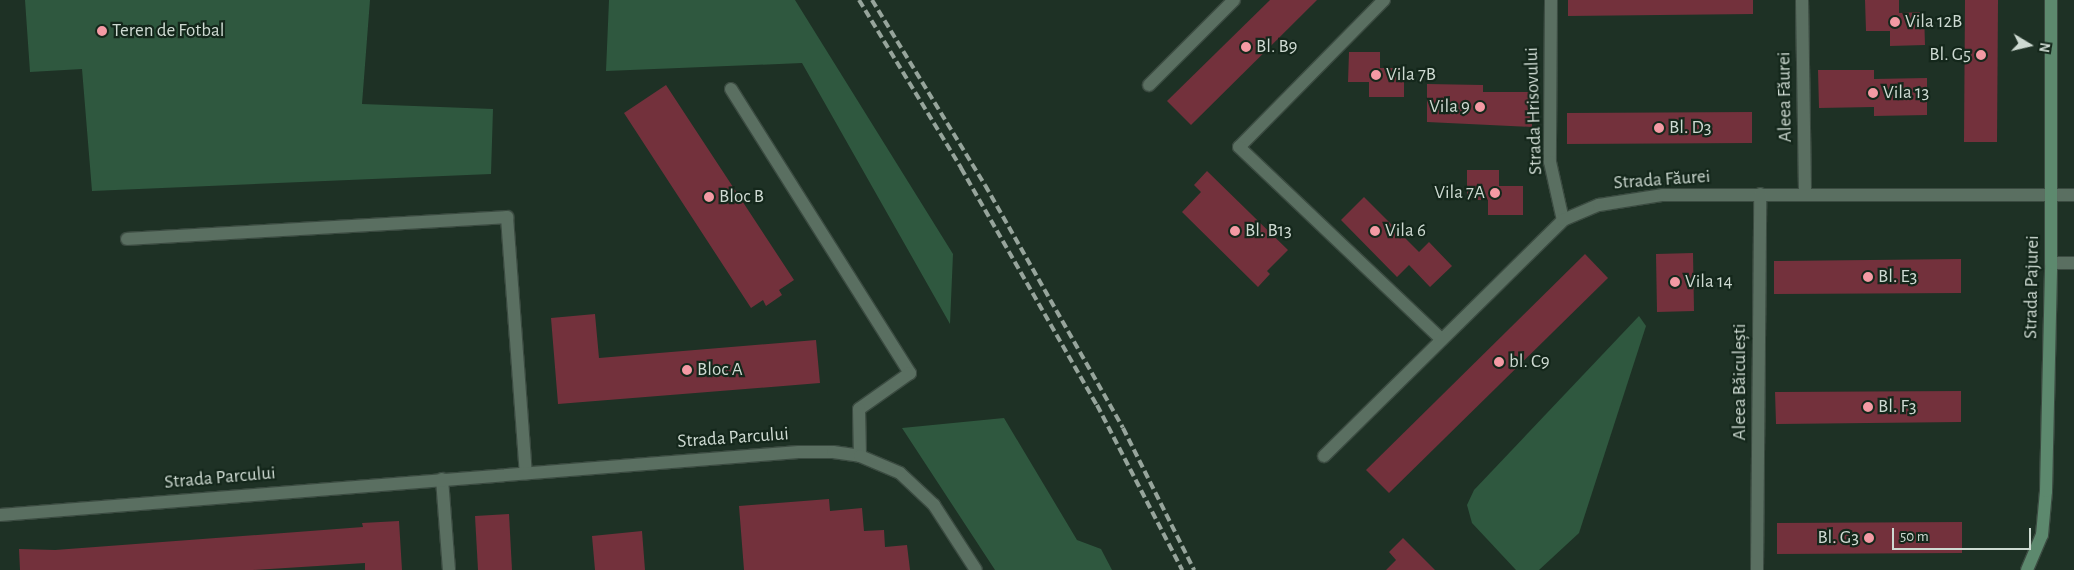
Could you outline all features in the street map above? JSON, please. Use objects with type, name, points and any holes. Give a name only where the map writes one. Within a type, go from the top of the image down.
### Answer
[{"type":"street","points":[[1150,85],[1234,0]]},
{"type":"street","points":[[1384,0],[1239,147],[1441,339]]},
{"type":"street","name":"Strada Hrisovului","points":[[1551,0],[1550,162],[1563,220]]},
{"type":"street","name":"Aleea Făurei","points":[[1802,0],[1805,194]]},
{"type":"street","name":"Strada Pajurei","points":[[2027,570],[2037,552],[2044,515],[2052,195],[2051,0]]},
{"type":"street","points":[[731,89],[910,373],[859,409],[860,456]]},
{"type":"street","name":"Strada Făurei","points":[[1324,456],[1563,220],[1598,205],[1639,197],[1760,194],[2074,195]]},
{"type":"street","name":"Aleea Băiculești","points":[[1758,570],[1760,194]]},
{"type":"street","points":[[127,240],[507,217],[526,473]]},
{"type":"street","points":[[2051,263],[2074,263]]},
{"type":"street","name":"Strada Parcului","points":[[0,515],[799,452],[860,456],[900,473],[934,506],[976,570]]},
{"type":"street","points":[[442,479],[449,570]]},
{"type":"green space","points":[[25,0],[370,0],[362,104],[493,109],[491,174],[92,191],[82,69],[30,72]]},
{"type":"green space","points":[[609,0],[795,0],[953,254],[950,324],[802,63],[606,71]]},
{"type":"green space","points":[[1639,316],[1646,326],[1579,533],[1539,570],[1516,570],[1472,523],[1467,505],[1474,490]]},
{"type":"green space","points":[[1004,418],[1077,540],[1101,549],[1112,570],[995,570],[902,428]]},
{"type":"building","name":"Bl. B9","points":[[1270,0],[1317,0],[1191,125],[1167,101]]},
{"type":"building","points":[[1568,0],[1753,0],[1753,14],[1568,16]]},
{"type":"building","name":"Vila 12B","points":[[1865,0],[1899,0],[1899,13],[1924,12],[1925,45],[1890,46],[1890,31],[1866,31]]},
{"type":"building","name":"Bl. G5","points":[[1965,0],[1998,0],[1997,142],[1964,142]]},
{"type":"building","name":"Vila 7B","points":[[1349,52],[1380,52],[1380,68],[1404,68],[1404,97],[1369,97],[1369,82],[1348,82]]},
{"type":"building","name":"Vila 13","points":[[1818,70],[1874,70],[1874,79],[1927,78],[1927,115],[1874,116],[1874,107],[1819,108]]},
{"type":"building","name":"Vila 9","points":[[1427,84],[1483,85],[1483,92],[1532,92],[1532,127],[1427,122]]},
{"type":"building","name":"Bloc B","points":[[666,85],[794,280],[779,290],[782,295],[766,306],[763,300],[751,308],[624,113]]},
{"type":"building","name":"Bl. D3","points":[[1752,112],[1752,143],[1567,144],[1567,113]]},
{"type":"building","name":"Vila 7A","points":[[1467,170],[1499,170],[1499,186],[1523,186],[1523,215],[1488,215],[1488,200],[1467,200]]},
{"type":"building","name":"Bl. B13","points":[[1207,171],[1288,250],[1267,271],[1270,274],[1258,287],[1182,212],[1201,192],[1194,185]]},
{"type":"building","name":"Vila 6","points":[[1364,197],[1419,252],[1429,242],[1452,266],[1430,287],[1409,265],[1397,277],[1341,220]]},
{"type":"building","name":"Vila 14","points":[[1693,253],[1694,311],[1657,312],[1656,254]]},
{"type":"building","name":"bl. C9","points":[[1585,254],[1608,278],[1389,493],[1366,470]]},
{"type":"building","name":"Bl. E3","points":[[1961,259],[1961,293],[1774,294],[1774,261]]},
{"type":"building","name":"Bloc A","points":[[595,314],[599,358],[816,340],[820,383],[558,404],[551,318]]},
{"type":"building","name":"Bl. F3","points":[[1961,391],[1961,422],[1776,424],[1775,392]]},
{"type":"building","points":[[829,499],[830,511],[862,508],[864,531],[884,530],[885,547],[907,545],[910,570],[744,570],[739,506]]},
{"type":"building","points":[[509,514],[512,570],[478,570],[475,516]]},
{"type":"building","points":[[399,521],[402,570],[365,570],[365,563],[253,570],[20,570],[19,549],[55,550],[363,527],[362,523]]},
{"type":"building","name":"Bl. G3","points":[[1962,522],[1962,553],[1777,554],[1777,523]]},
{"type":"building","points":[[642,531],[645,570],[595,570],[592,536]]},
{"type":"building","points":[[1403,538],[1435,570],[1386,570],[1396,560],[1389,552]]},
{"type":"railway","points":[[859,0],[961,168],[1097,405],[1182,570]]},
{"type":"railway","points":[[872,0],[985,185],[1123,428],[1194,570]]},
{"type":"place","name":"Vila 12B","points":[[1895,22]]},
{"type":"place","name":"Teren de Fotbal","points":[[102,31]]},
{"type":"place","name":"Bl. B9","points":[[1246,47]]},
{"type":"place","name":"Bl. G5","points":[[1981,55]]},
{"type":"place","name":"Vila 7B","points":[[1376,75]]},
{"type":"place","name":"Vila 13","points":[[1873,93]]},
{"type":"place","name":"Vila 9","points":[[1480,107]]},
{"type":"place","name":"Bl. D3","points":[[1659,128]]},
{"type":"place","name":"Vila 7A","points":[[1495,193]]},
{"type":"place","name":"Bloc B","points":[[709,197]]},
{"type":"place","name":"Bl. B13","points":[[1235,231]]},
{"type":"place","name":"Vila 6","points":[[1375,231]]},
{"type":"place","name":"Bl. E3","points":[[1868,277]]},
{"type":"place","name":"Vila 14","points":[[1675,282]]},
{"type":"place","name":"bl. C9","points":[[1499,362]]},
{"type":"place","name":"Bloc A","points":[[687,370]]},
{"type":"place","name":"Bl. F3","points":[[1868,407]]},
{"type":"place","name":"Bl. G3","points":[[1869,538]]}]
